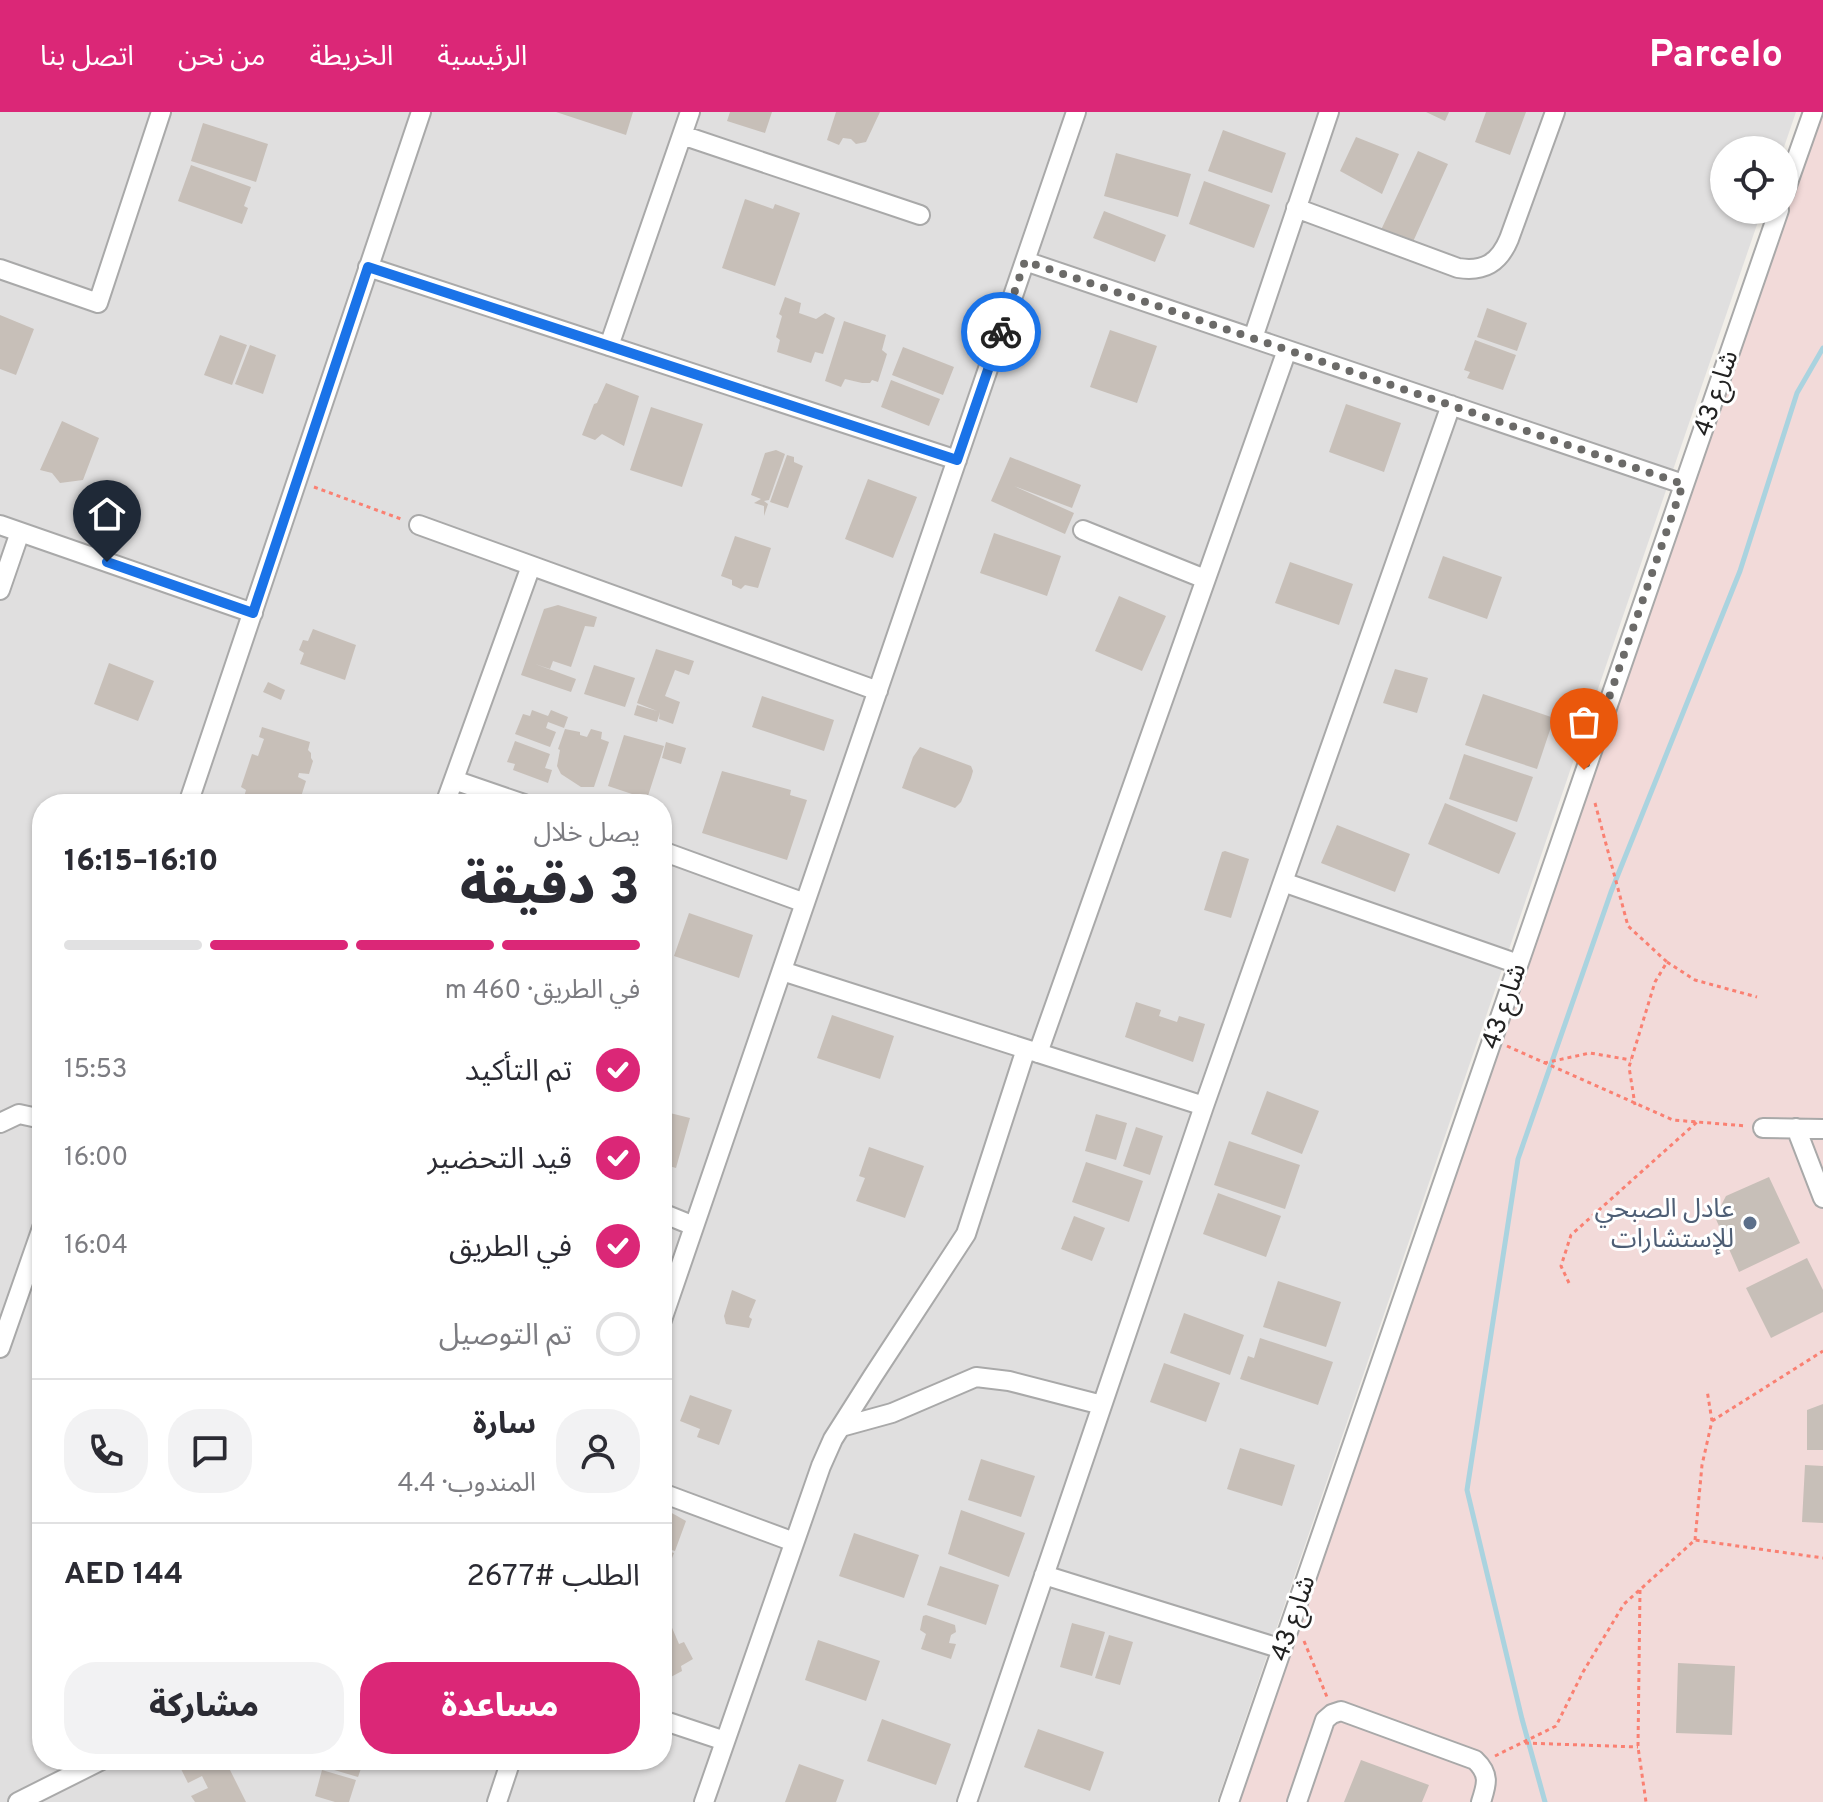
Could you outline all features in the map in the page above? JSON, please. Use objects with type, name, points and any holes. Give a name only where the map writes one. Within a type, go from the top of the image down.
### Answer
[{"type":"street","points":[[0,269],[98,303],[161,112]]},
{"type":"street","points":[[191,794],[421,112]]},
{"type":"street","points":[[609,346],[690,112]]},
{"type":"street","points":[[672,1291],[1076,112]]},
{"type":"street","points":[[1253,338],[1329,112]]},
{"type":"street","points":[[1296,208],[1458,268],[1474,271],[1491,265],[1503,254],[1555,112]]},
{"type":"street","points":[[1798,154],[1813,112]]},
{"type":"street","points":[[682,135],[920,215]]},
{"type":"street","name":"شارع 43","points":[[1229,1802],[1774,224]]},
{"type":"street","points":[[1025,261],[1683,484]]},
{"type":"street","points":[[368,267],[957,460]]},
{"type":"street","points":[[704,1802],[821,1466],[841,1427],[966,1234],[1287,350]]},
{"type":"street","points":[[967,1802],[1204,1106],[1451,405]]},
{"type":"street","points":[[0,525],[253,613]]},
{"type":"street","points":[[419,525],[878,691]]},
{"type":"street","points":[[1083,530],[1205,579]]},
{"type":"street","points":[[0,590],[20,532]]},
{"type":"street","points":[[449,794],[531,566]]},
{"type":"street","points":[[454,780],[495,794]]},
{"type":"street","points":[[672,855],[805,903]]},
{"type":"street","points":[[1283,882],[1518,964]]},
{"type":"street","points":[[782,971],[1204,1106]]},
{"type":"street","points":[[0,1123],[19,1114],[32,1117]]},
{"type":"street","points":[[1763,1128],[1823,1129]]},
{"type":"street","points":[[1796,1128],[1823,1198]]},
{"type":"street","points":[[672,1217],[694,1226]]},
{"type":"street","points":[[0,1348],[32,1257]]},
{"type":"street","points":[[841,1427],[892,1413],[976,1377],[1009,1381],[1102,1405]]},
{"type":"street","points":[[672,1497],[794,1542]]},
{"type":"street","points":[[1044,1575],[1282,1649]]},
{"type":"street","points":[[1297,1802],[1325,1720],[1341,1711],[1471,1758],[1485,1772],[1487,1781],[1481,1802]]},
{"type":"street","points":[[672,1723],[725,1741]]},
{"type":"street","points":[[18,1802],[82,1770]]},
{"type":"street","points":[[497,1802],[507,1770]]},
{"type":"path","points":[[297,481],[419,525]]},
{"type":"path","points":[[1584,770],[1606,839],[1628,926],[1667,962],[1695,980],[1757,997]]},
{"type":"path","points":[[1635,1105],[1629,1067],[1655,982],[1667,962]]},
{"type":"path","points":[[1492,1040],[1673,1120],[1763,1128]]},
{"type":"path","points":[[1543,1063],[1590,1053],[1631,1060]]},
{"type":"path","points":[[1569,1283],[1561,1266],[1571,1235],[1697,1122]]},
{"type":"path","points":[[1712,1421],[1823,1351]]},
{"type":"path","points":[[1479,1764],[1556,1726],[1583,1672],[1624,1604],[1695,1540],[1702,1465],[1712,1421],[1707,1390]]},
{"type":"path","points":[[1695,1540],[1823,1558]]},
{"type":"path","points":[[1640,1590],[1638,1747],[1646,1802]]},
{"type":"path","points":[[1293,1616],[1334,1713]]},
{"type":"path","points":[[1522,1743],[1638,1747]]},
{"type":"shaded area","points":[[0,112],[1796,112],[1788,136],[1710,136],[1710,224],[1757,224],[1217,1802],[0,1802]]},
{"type":"shaded area","points":[[1813,112],[1823,112],[1823,1802],[1229,1802],[1779,224],[1798,224],[1798,154]]},
{"type":"building","points":[[556,112],[633,112],[626,135]]},
{"type":"building","points":[[730,112],[772,112],[765,133],[727,121]]},
{"type":"building","points":[[836,112],[880,112],[866,142],[856,144],[851,139],[843,138],[839,145],[827,140]]},
{"type":"building","points":[[1426,112],[1449,112],[1445,121]]},
{"type":"building","points":[[1486,112],[1526,112],[1510,155],[1475,142]]},
{"type":"building","points":[[203,123],[268,144],[256,182],[191,161]]},
{"type":"building","points":[[1223,130],[1286,153],[1272,193],[1208,171]]},
{"type":"building","points":[[1356,137],[1399,154],[1382,194],[1340,171]]},
{"type":"building","points":[[1418,151],[1448,164],[1412,244],[1381,230]]},
{"type":"building","points":[[1116,153],[1191,174],[1178,217],[1104,196]]},
{"type":"building","points":[[191,165],[251,187],[242,224],[178,201]]},
{"type":"building","points":[[1204,181],[1270,205],[1254,248],[1189,224]]},
{"type":"building","points":[[745,199],[773,209],[775,204],[800,213],[775,286],[722,268]]},
{"type":"building","points":[[1104,211],[1166,235],[1155,262],[1093,238]]},
{"type":"building","points":[[785,297],[801,303],[799,313],[816,319],[825,313],[835,318],[823,354],[815,352],[811,363],[777,352],[780,340],[776,337],[782,316],[779,314]]},
{"type":"building","points":[[1487,308],[1527,323],[1517,351],[1477,337]]},
{"type":"building","points":[[0,315],[34,329],[16,375],[0,369]]},
{"type":"building","points":[[844,321],[886,335],[882,350],[887,354],[878,382],[862,383],[845,379],[841,387],[825,381]]},
{"type":"building","points":[[1110,330],[1157,346],[1137,403],[1090,387]]},
{"type":"building","points":[[220,335],[247,345],[232,385],[204,375]]},
{"type":"building","points":[[1475,340],[1516,355],[1503,390],[1467,378],[1470,372],[1464,370]]},
{"type":"building","points":[[250,345],[276,355],[263,394],[235,384]]},
{"type":"building","points":[[903,347],[954,367],[943,395],[892,375]]},
{"type":"building","points":[[891,380],[940,399],[929,426],[881,407]]},
{"type":"building","points":[[606,383],[639,396],[624,446],[602,434],[595,440],[582,435]]},
{"type":"building","points":[[1346,404],[1401,423],[1384,472],[1329,452]]},
{"type":"building","points":[[651,407],[703,424],[682,487],[630,470]]},
{"type":"building","points":[[62,421],[99,438],[83,480],[60,483],[52,473],[40,470]]},
{"type":"building","points":[[776,450],[785,454],[769,500],[764,501],[768,504],[764,516],[764,506],[754,503],[761,499],[751,495],[765,453]]},
{"type":"building","points":[[787,455],[803,466],[788,508],[770,502]]},
{"type":"building","points":[[1010,457],[1081,485],[1072,508],[1014,486],[1074,513],[1065,534],[991,501]]},
{"type":"building","points":[[868,479],[917,497],[893,558],[845,539]]},
{"type":"building","points":[[994,533],[1061,556],[1047,596],[980,573]]},
{"type":"building","points":[[735,536],[771,548],[758,588],[745,585],[741,589],[732,585],[732,580],[721,576]]},
{"type":"building","points":[[1443,556],[1502,577],[1487,619],[1428,598]]},
{"type":"building","points":[[1290,562],[1353,584],[1339,625],[1275,603]]},
{"type":"building","points":[[1119,596],[1166,616],[1142,671],[1095,651]]},
{"type":"building","points":[[558,605],[597,617],[594,627],[585,626],[571,667],[553,661],[550,669],[535,664],[576,679],[571,692],[521,675],[544,609]]},
{"type":"building","points":[[313,629],[356,645],[345,680],[300,664],[304,653],[299,650],[303,640],[308,641]]},
{"type":"building","points":[[656,649],[694,661],[689,675],[675,670],[665,696],[680,702],[673,724],[659,719],[660,712],[657,722],[634,715],[637,705],[657,711],[637,703]]},
{"type":"building","points":[[109,663],[154,681],[138,721],[94,704]]},
{"type":"building","points":[[594,665],[635,678],[625,707],[584,694]]},
{"type":"building","points":[[1395,669],[1428,678],[1417,713],[1383,703]]},
{"type":"building","points":[[268,682],[285,690],[281,700],[263,692]]},
{"type":"building","points":[[1483,694],[1554,718],[1537,769],[1465,745]]},
{"type":"building","points":[[762,696],[834,720],[824,751],[752,727]]},
{"type":"building","points":[[532,710],[548,716],[551,710],[568,717],[564,728],[548,722],[546,728],[556,732],[550,747],[515,734],[523,714],[530,716]]},
{"type":"building","points":[[262,727],[310,742],[308,750],[313,761],[309,774],[299,773],[298,777],[306,781],[302,794],[245,794],[246,790],[241,787],[252,754],[258,756],[264,739],[259,737]]},
{"type":"building","points":[[565,729],[587,737],[591,729],[602,732],[601,739],[609,742],[594,787],[581,787],[561,774],[557,766],[558,749]]},
{"type":"building","points":[[624,735],[664,746],[649,794],[632,794],[608,786]]},
{"type":"building","points":[[515,741],[550,754],[545,768],[552,770],[548,783],[513,770],[515,764],[507,762]]},
{"type":"building","points":[[666,742],[686,748],[681,764],[662,758]]},
{"type":"building","points":[[920,747],[971,766],[971,778],[961,802],[955,808],[902,788]]},
{"type":"building","points":[[1464,754],[1533,777],[1517,822],[1449,799]]},
{"type":"building","points":[[722,771],[791,790],[790,795],[807,800],[787,860],[702,833]]},
{"type":"building","points":[[1445,803],[1516,833],[1499,874],[1428,844]]},
{"type":"building","points":[[1337,825],[1410,854],[1395,892],[1321,863]]},
{"type":"building","points":[[1222,852],[1249,859],[1231,918],[1204,910]]},
{"type":"building","points":[[689,913],[753,935],[739,978],[674,956]]},
{"type":"building","points":[[1136,1002],[1161,1010],[1159,1016],[1177,1022],[1179,1016],[1205,1024],[1193,1062],[1125,1037]]},
{"type":"building","points":[[832,1015],[894,1036],[880,1079],[817,1058]]},
{"type":"building","points":[[1267,1091],[1319,1111],[1302,1154],[1251,1134]]},
{"type":"building","points":[[672,1114],[690,1118],[676,1168],[672,1167]]},
{"type":"building","points":[[1096,1114],[1127,1123],[1116,1160],[1085,1151]]},
{"type":"building","points":[[1136,1127],[1163,1136],[1150,1175],[1123,1166]]},
{"type":"building","points":[[1229,1141],[1300,1165],[1285,1209],[1214,1185]]},
{"type":"building","points":[[869,1147],[924,1166],[905,1218],[856,1201],[865,1178],[859,1176]]},
{"type":"building","points":[[1086,1162],[1143,1181],[1129,1222],[1072,1202]]},
{"type":"building","points":[[1769,1177],[1800,1243],[1739,1272],[1715,1217],[1726,1196]]},
{"type":"building","points":[[1218,1193],[1281,1216],[1266,1257],[1203,1234]]},
{"type":"building","points":[[1074,1216],[1105,1228],[1092,1261],[1061,1249]]},
{"type":"building","points":[[1807,1258],[1823,1290],[1823,1312],[1771,1338],[1746,1288]]},
{"type":"building","points":[[1278,1281],[1341,1302],[1326,1347],[1263,1327]]},
{"type":"building","points":[[732,1290],[756,1300],[749,1317],[752,1319],[749,1328],[726,1324],[724,1316]]},
{"type":"building","points":[[1184,1313],[1244,1335],[1230,1375],[1170,1353]]},
{"type":"building","points":[[1260,1338],[1333,1362],[1318,1405],[1240,1379],[1248,1356],[1254,1358]]},
{"type":"building","points":[[1164,1363],[1220,1383],[1206,1422],[1150,1402]]},
{"type":"building","points":[[690,1395],[732,1410],[719,1445],[697,1437],[700,1429],[680,1421]]},
{"type":"building","points":[[1823,1404],[1823,1450],[1807,1450],[1807,1410]]},
{"type":"building","points":[[1240,1448],[1295,1465],[1282,1506],[1227,1489]]},
{"type":"building","points":[[981,1459],[1035,1476],[1021,1517],[968,1500]]},
{"type":"building","points":[[1805,1465],[1823,1466],[1823,1523],[1802,1522]]},
{"type":"building","points":[[961,1510],[1025,1533],[1009,1577],[948,1554]]},
{"type":"building","points":[[672,1513],[686,1521],[675,1551],[672,1550]]},
{"type":"building","points":[[854,1533],[919,1555],[904,1598],[839,1576]]},
{"type":"building","points":[[940,1566],[999,1585],[986,1625],[927,1605]]},
{"type":"building","points":[[923,1616],[955,1625],[956,1632],[951,1635],[949,1643],[956,1644],[951,1659],[921,1649],[926,1634],[920,1630]]},
{"type":"building","points":[[1072,1623],[1105,1632],[1092,1676],[1060,1667]]},
{"type":"building","points":[[672,1628],[679,1644],[684,1642],[693,1659],[681,1666],[682,1671],[672,1676]]},
{"type":"building","points":[[1109,1635],[1133,1642],[1120,1685],[1095,1678]]},
{"type":"building","points":[[818,1640],[880,1661],[866,1701],[805,1680]]},
{"type":"building","points":[[1678,1663],[1735,1666],[1732,1735],[1676,1733]]},
{"type":"building","points":[[882,1719],[951,1744],[936,1785],[867,1761]]},
{"type":"building","points":[[1038,1729],[1104,1752],[1090,1791],[1024,1767]]},
{"type":"building","points":[[1361,1760],[1429,1785],[1422,1802],[1344,1802]]},
{"type":"building","points":[[799,1764],[844,1780],[836,1802],[785,1802]]},
{"type":"building","points":[[182,1770],[230,1770],[246,1802],[195,1802],[191,1796],[208,1788],[202,1776],[188,1783]]},
{"type":"building","points":[[322,1770],[356,1780],[349,1802],[335,1802],[315,1796]]},
{"type":"building","points":[[334,1770],[360,1770],[358,1777]]},
{"type":"waterway","points":[[1545,1802],[1467,1490],[1518,1159],[1611,892],[1740,571],[1797,393],[1823,348]]},
{"type":"way so far","points":[[1001,332],[1025,261],[1683,484],[1584,770]]},
{"type":"place","name":"عادل الصبحي للإستشارات","points":[[1750,1223]]},
{"type":"route","points":[[107,562],[253,613],[368,267],[957,460],[1001,332]]}]
